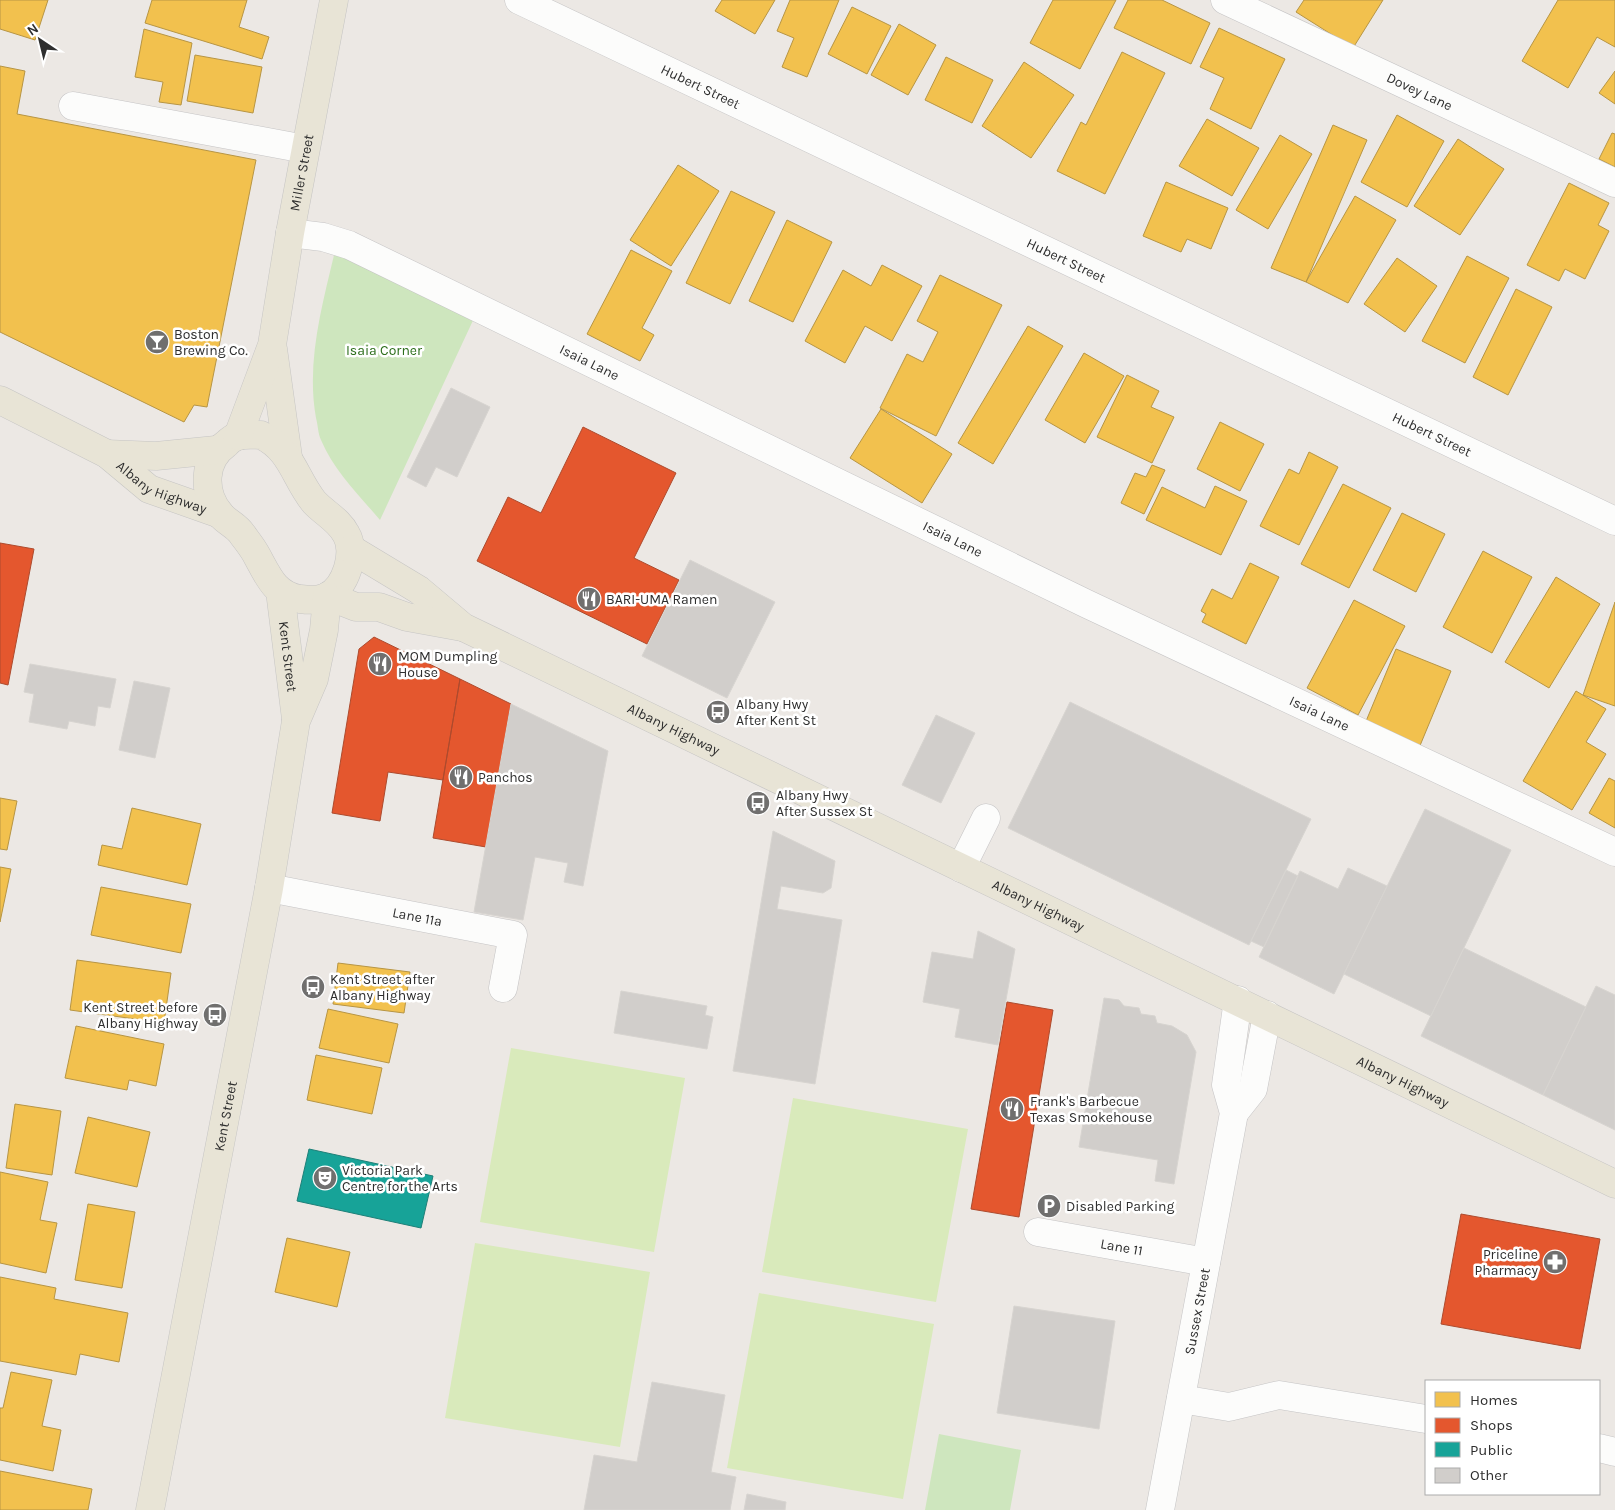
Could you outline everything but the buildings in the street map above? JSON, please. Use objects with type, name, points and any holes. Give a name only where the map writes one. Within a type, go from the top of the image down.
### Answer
[{"type":"main road","name":"Miller Street","points":[[220,514],[207,490],[208,471],[227,443],[272,345],[305,149],[334,0]]},
{"type":"main road","name":"Miller Street","points":[[272,345],[288,457]]},
{"type":"main road","name":"Albany Highway","points":[[0,400],[107,454],[150,490],[220,514]]},
{"type":"main road","name":"Albany Highway","points":[[107,454],[156,456],[261,435],[275,442],[288,457]]},
{"type":"main road","points":[[220,514],[239,529],[256,554],[268,578],[280,591],[289,597],[310,600],[327,596],[342,581],[348,566],[351,549],[347,534],[335,520],[316,504],[300,481],[288,457]]},
{"type":"main road","name":"Albany Highway","points":[[351,549],[419,590],[463,627],[960,868],[1238,1000],[1615,1184]]},
{"type":"main road","name":"Kent Street","points":[[280,591],[296,722]]},
{"type":"main road","name":"Albany Highway","points":[[327,596],[356,607],[379,607],[407,617],[463,627]]},
{"type":"main road","name":"Kent Street","points":[[150,1510],[269,888],[296,722],[314,679],[324,630],[327,596]]},
{"type":"street","name":"Hubert Street","points":[[519,0],[1615,521]]},
{"type":"street","name":"Dovey Lane","points":[[1225,0],[1615,183]]},
{"type":"street","points":[[73,106],[305,149]]},
{"type":"street","name":"Isaia Lane","points":[[290,233],[323,237],[349,245],[1087,604],[1615,852]]},
{"type":"street","points":[[960,868],[986,818]]},
{"type":"street","name":"Lane 11a","points":[[269,888],[513,934],[503,988]]},
{"type":"street","name":"Sussex Street","points":[[1160,1510],[1234,1113],[1226,1085],[1238,1000]]},
{"type":"street","name":"Sussex Street","points":[[1234,1113],[1253,1089],[1267,1015]]},
{"type":"street","name":"Lane 11","points":[[1038,1232],[1206,1262]]},
{"type":"street","points":[[1181,1399],[1229,1407],[1279,1395],[1425,1418]]},
{"type":"street","points":[[1600,1448],[1615,1452]]},
{"type":"green space","name":"Isaia Corner","points":[[335,251],[476,314],[380,520],[348,482],[326,451],[320,438],[316,418],[313,397],[314,355]]},
{"type":"green space","points":[[511,1048],[685,1078],[654,1252],[480,1222]]},
{"type":"green space","points":[[793,1098],[968,1129],[936,1302],[762,1272]]},
{"type":"green space","points":[[475,1243],[650,1272],[620,1447],[445,1418]]},
{"type":"green space","points":[[759,1293],[934,1324],[903,1499],[727,1468]]},
{"type":"green space","points":[[939,1434],[1021,1450],[1010,1510],[925,1510]]},
{"type":"place","name":"Boston Brewing Co.","points":[[157,342]]},
{"type":"place","name":"BARI-UMA Ramen","points":[[589,599]]},
{"type":"place","name":"MOM Dumpling House","points":[[380,664]]},
{"type":"place","name":"Albany Hwy After Kent St","points":[[718,712]]},
{"type":"place","name":"Panchos","points":[[461,777]]},
{"type":"place","name":"Albany Hwy After Sussex St","points":[[758,803]]},
{"type":"place","name":"Kent Street after Albany Highway","points":[[313,987]]},
{"type":"place","name":"Kent Street before Albany Highway","points":[[215,1015]]},
{"type":"place","name":"Frank's Barbecue Texas Smokehouse","points":[[1012,1109]]},
{"type":"place","name":"Victoria Park Centre for the Arts","points":[[325,1178]]},
{"type":"place","name":"Disabled Parking","points":[[1049,1206]]},
{"type":"place","name":"Priceline Pharmacy","points":[[1555,1262]]}]
